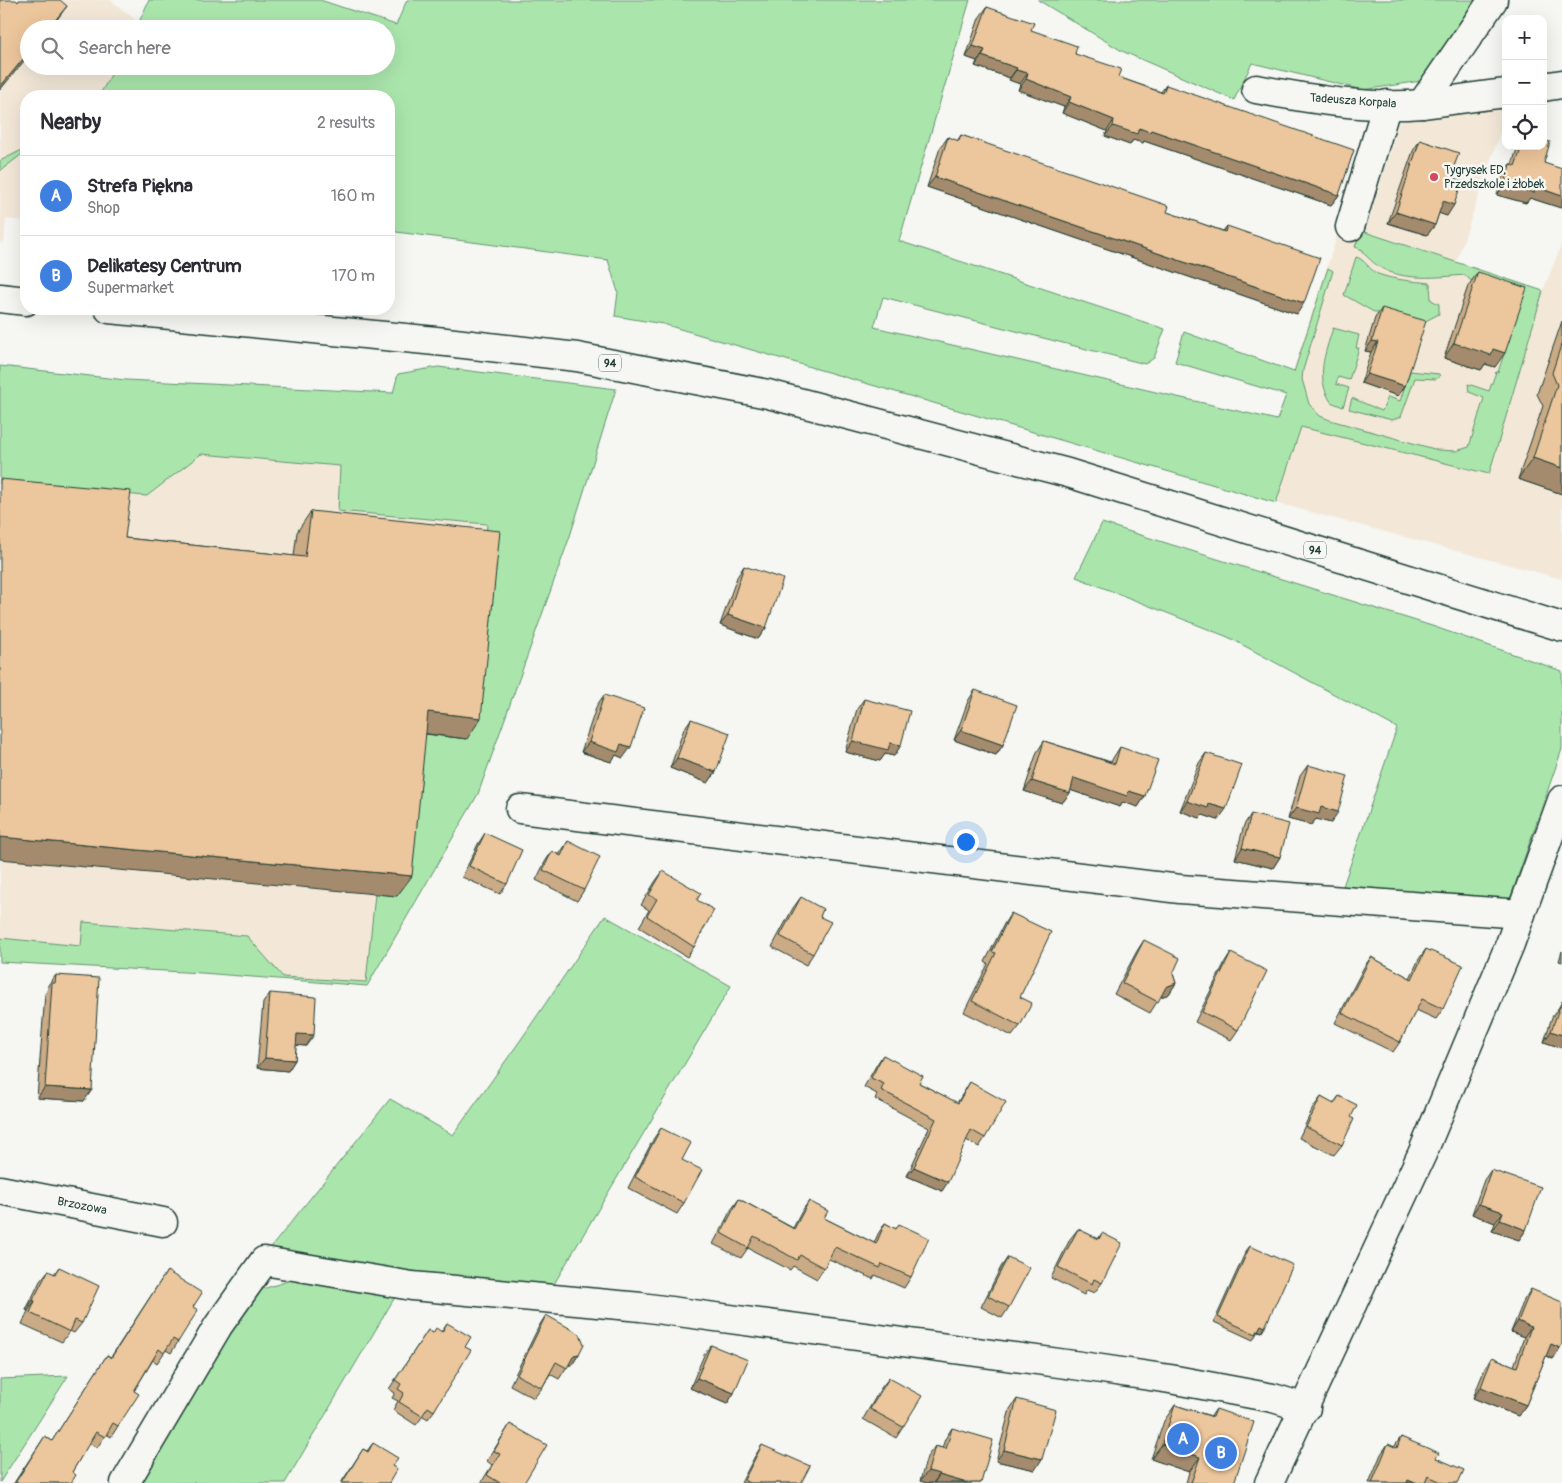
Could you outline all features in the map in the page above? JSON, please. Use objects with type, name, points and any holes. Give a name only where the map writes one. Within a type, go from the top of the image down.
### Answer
[{"type":"street","points":[[1422,104],[1493,0]]},
{"type":"street","points":[[1547,86],[1562,84]]},
{"type":"street","name":"Tadeusza Korpala","points":[[1256,89],[1325,101],[1387,104],[1422,104],[1502,94]]},
{"type":"street","points":[[1350,227],[1387,104]]},
{"type":"street","points":[[0,298],[20,300]]},
{"type":"street","name":"94","points":[[170,315],[577,357],[768,394],[1068,473],[1562,627]]},
{"type":"street","points":[[1269,1483],[1306,1408],[1422,1154],[1477,1025],[1521,914],[1562,800]]},
{"type":"street","points":[[520,809],[1171,888],[1521,914]]},
{"type":"street","name":"Brzozowa","points":[[0,1190],[163,1222]]},
{"type":"street","points":[[125,1483],[218,1326],[264,1261],[412,1286],[641,1307],[1143,1375],[1273,1398],[1306,1408]]},
{"type":"shaded area","points":[[0,0],[111,0],[135,20],[20,20],[20,75],[111,75],[102,90],[20,90],[20,220],[6,219],[4,244],[0,243]]},
{"type":"shaded area","points":[[1502,106],[1502,127],[1456,263],[1543,291],[1562,243],[1562,579],[1276,503],[1301,427],[1277,420],[1341,224],[1365,232],[1399,122]]},
{"type":"shaded area","points":[[147,424],[590,466],[570,536],[478,794],[367,986],[202,973],[0,962],[0,480]]},
{"type":"green space","points":[[149,0],[320,0],[381,20],[140,20]]},
{"type":"green space","points":[[407,0],[970,0],[899,241],[1165,329],[1154,358],[1145,364],[883,297],[874,327],[1277,420],[1286,395],[1175,362],[1184,332],[1294,372],[1328,268],[1333,271],[1303,370],[1302,379],[1309,404],[1320,416],[1330,420],[1438,450],[1456,451],[1469,447],[1484,398],[1469,392],[1468,384],[1489,391],[1496,372],[1498,372],[1523,298],[1470,280],[1465,275],[1420,277],[1387,271],[1374,263],[1363,253],[1363,250],[1355,247],[1360,233],[1365,232],[1543,291],[1489,474],[1301,427],[1276,503],[663,324],[615,316],[618,292],[608,260],[395,232],[395,90],[102,90],[111,75],[395,75],[395,25]]},
{"type":"green space","points":[[1038,0],[1483,0],[1421,81],[1363,90],[1252,63],[1234,100],[1122,51]]},
{"type":"green space","points":[[20,151],[20,156],[0,171],[0,161]]},
{"type":"green space","points":[[1356,257],[1378,274],[1397,279],[1430,283],[1431,300],[1439,304],[1439,314],[1416,326],[1372,311],[1344,295]]},
{"type":"green space","points":[[1333,328],[1359,335],[1356,348],[1359,348],[1349,380],[1338,377],[1336,384],[1349,388],[1343,407],[1331,402],[1323,384],[1323,365]]},
{"type":"green space","points":[[0,366],[126,380],[393,393],[398,374],[438,367],[616,389],[570,536],[478,794],[367,986],[202,973],[0,962],[0,938],[81,946],[83,922],[247,936],[283,977],[366,982],[375,894],[397,896],[413,732],[485,551],[487,524],[338,511],[340,466],[201,454],[147,496],[0,484]]},
{"type":"green space","points":[[1410,371],[1439,374],[1440,376],[1436,379],[1415,378],[1401,417],[1392,420],[1349,409],[1352,398],[1382,411],[1388,397],[1400,401]]},
{"type":"green space","points":[[1102,523],[1432,626],[1562,671],[1562,749],[1508,905],[1340,895],[1397,728],[1228,637],[1076,577]]},
{"type":"green space","points":[[605,916],[731,986],[551,1289],[357,1266],[268,1251],[390,1099],[453,1135]]},
{"type":"green space","points":[[294,1279],[395,1297],[285,1483],[136,1483],[236,1316],[260,1290]]},
{"type":"green space","points":[[68,1376],[0,1482],[0,1379]]},
{"type":"building","points":[[0,0],[16,0],[18,2],[19,0],[60,0],[67,6],[55,20],[20,20],[20,63],[0,87]]},
{"type":"building","points":[[987,7],[1034,23],[1031,30],[1077,46],[1075,54],[1121,69],[1118,77],[1163,93],[1166,85],[1354,150],[1339,195],[1151,130],[1150,132],[1139,128],[1137,134],[1113,126],[1114,120],[1069,102],[1071,97],[1026,79],[1028,73],[982,56],[985,50],[973,46]]},
{"type":"building","points":[[961,135],[1169,206],[1167,212],[1225,232],[1227,226],[1320,258],[1304,303],[935,177],[948,137],[959,141]]},
{"type":"building","points":[[1420,140],[1459,153],[1450,177],[1462,181],[1454,205],[1443,201],[1435,225],[1396,212]]},
{"type":"building","points":[[1547,141],[1550,142],[1544,163],[1562,169],[1562,196],[1536,187],[1534,193],[1505,184],[1510,164],[1515,166],[1521,150],[1547,150]]},
{"type":"building","points":[[1478,272],[1527,288],[1505,353],[1493,349],[1491,355],[1454,343]]},
{"type":"building","points":[[1382,308],[1426,321],[1405,386],[1367,374],[1378,342],[1372,341]]},
{"type":"building","points":[[1562,342],[1562,468],[1533,458],[1557,385],[1552,373]]},
{"type":"building","points":[[0,479],[131,491],[125,538],[305,557],[311,511],[500,531],[481,718],[428,712],[412,876],[0,837]]},
{"type":"building","points":[[744,566],[783,579],[766,628],[728,615]]},
{"type":"building","points":[[975,690],[1017,705],[1003,745],[961,730]]},
{"type":"building","points":[[604,695],[644,708],[631,747],[621,744],[618,752],[589,742]]},
{"type":"building","points":[[864,699],[910,711],[901,745],[890,743],[888,750],[853,741]]},
{"type":"building","points":[[691,719],[730,733],[716,772],[677,758]]},
{"type":"building","points":[[1044,741],[1115,764],[1120,747],[1158,760],[1145,796],[1129,791],[1127,796],[1074,778],[1070,793],[1032,781]]},
{"type":"building","points":[[1206,753],[1242,765],[1226,809],[1209,804],[1208,808],[1187,801]]},
{"type":"building","points":[[1308,765],[1348,776],[1338,812],[1321,807],[1319,814],[1296,808]]},
{"type":"building","points":[[1251,814],[1289,824],[1280,857],[1242,848]]},
{"type":"building","points":[[485,833],[522,850],[507,884],[469,866]]},
{"type":"building","points":[[568,841],[600,857],[584,890],[543,870],[552,851],[561,856]]},
{"type":"building","points":[[663,871],[701,893],[697,900],[714,910],[694,947],[647,916],[657,899],[649,895]]},
{"type":"building","points":[[801,897],[823,909],[820,917],[831,922],[813,954],[780,936]]},
{"type":"building","points":[[1011,913],[1051,932],[1020,997],[1032,1003],[1020,1026],[972,1001],[996,953],[992,952]]},
{"type":"building","points":[[1144,940],[1180,958],[1173,974],[1176,983],[1166,987],[1158,1002],[1122,983]]},
{"type":"building","points":[[1426,949],[1463,965],[1443,1009],[1422,999],[1400,1042],[1342,1013],[1371,957],[1412,979]]},
{"type":"building","points":[[1231,953],[1267,971],[1238,1030],[1202,1012]]},
{"type":"building","points":[[56,975],[99,978],[92,1090],[45,1087],[52,983],[55,983]]},
{"type":"building","points":[[270,993],[316,997],[314,1035],[297,1034],[295,1060],[265,1058]]},
{"type":"building","points":[[1560,1006],[1562,1007],[1562,1035],[1551,1031]]},
{"type":"building","points":[[883,1055],[923,1076],[919,1083],[958,1103],[970,1082],[1006,1102],[985,1138],[971,1130],[948,1182],[914,1167],[936,1119],[881,1090],[884,1084],[871,1078]]},
{"type":"building","points":[[1339,1096],[1357,1105],[1351,1117],[1354,1119],[1342,1145],[1306,1127],[1321,1097],[1334,1104]]},
{"type":"building","points":[[661,1128],[691,1143],[682,1160],[702,1170],[684,1203],[635,1177]]},
{"type":"building","points":[[1491,1170],[1541,1187],[1526,1230],[1500,1220],[1503,1212],[1479,1204]]},
{"type":"building","points":[[739,1199],[794,1229],[809,1201],[828,1211],[824,1218],[876,1244],[885,1223],[896,1229],[899,1224],[929,1238],[911,1277],[882,1264],[880,1268],[835,1247],[824,1268],[800,1255],[797,1260],[754,1236],[748,1248],[721,1233]]},
{"type":"building","points":[[1078,1229],[1099,1239],[1102,1233],[1122,1243],[1102,1283],[1094,1279],[1092,1284],[1058,1267]]},
{"type":"building","points":[[1250,1246],[1293,1265],[1265,1327],[1261,1325],[1256,1334],[1218,1317]]},
{"type":"building","points":[[1008,1257],[1030,1268],[1009,1307],[988,1296]]},
{"type":"building","points":[[59,1267],[99,1286],[82,1323],[75,1320],[70,1332],[30,1313],[35,1301],[33,1300],[48,1271],[55,1274]]},
{"type":"building","points":[[167,1271],[202,1293],[193,1307],[198,1310],[178,1342],[173,1339],[164,1353],[159,1349],[134,1391],[139,1394],[118,1426],[113,1423],[105,1437],[96,1432],[72,1472],[76,1475],[71,1483],[15,1483],[45,1436],[52,1441],[107,1355],[111,1358]]},
{"type":"building","points":[[1531,1289],[1562,1302],[1562,1344],[1560,1348],[1551,1344],[1526,1405],[1481,1387],[1492,1357],[1517,1367],[1531,1327],[1518,1321]]},
{"type":"building","points":[[546,1315],[580,1334],[584,1344],[579,1354],[574,1355],[567,1368],[556,1362],[542,1388],[517,1375]]},
{"type":"building","points":[[447,1323],[471,1337],[465,1347],[471,1350],[434,1411],[428,1407],[422,1416],[399,1402],[404,1393],[398,1389],[401,1384],[395,1380],[428,1330],[433,1333],[436,1328],[442,1332]]},
{"type":"building","points":[[711,1345],[748,1360],[734,1393],[697,1378]]},
{"type":"building","points":[[889,1378],[922,1396],[903,1427],[870,1409]]},
{"type":"building","points":[[1017,1399],[1056,1410],[1042,1459],[1004,1450]]},
{"type":"building","points":[[1175,1405],[1213,1417],[1216,1409],[1254,1422],[1234,1483],[1191,1483],[1200,1457],[1162,1444]]},
{"type":"building","points":[[510,1424],[547,1445],[524,1483],[500,1483],[487,1475],[500,1454],[494,1451]]},
{"type":"building","points":[[952,1428],[993,1440],[981,1483],[967,1483],[928,1471],[935,1446],[946,1449]]},
{"type":"building","points":[[1401,1437],[1439,1453],[1436,1458],[1464,1470],[1458,1483],[1444,1483],[1428,1476],[1425,1483],[1415,1483],[1408,1480],[1407,1483],[1372,1483],[1388,1444],[1397,1448]]},
{"type":"building","points":[[373,1443],[398,1458],[392,1466],[397,1469],[389,1483],[342,1483],[363,1449],[368,1452]]},
{"type":"building","points":[[762,1445],[810,1466],[801,1483],[749,1483],[744,1480]]},
{"type":"place","name":"Tygrysek ED. Przedszkole i żłobek","points":[[1434,177]]},
{"type":"place","name":"Strefa Piękna","points":[[1183,1439]]},
{"type":"place","name":"Delikatesy Centrum","points":[[1221,1453]]}]
